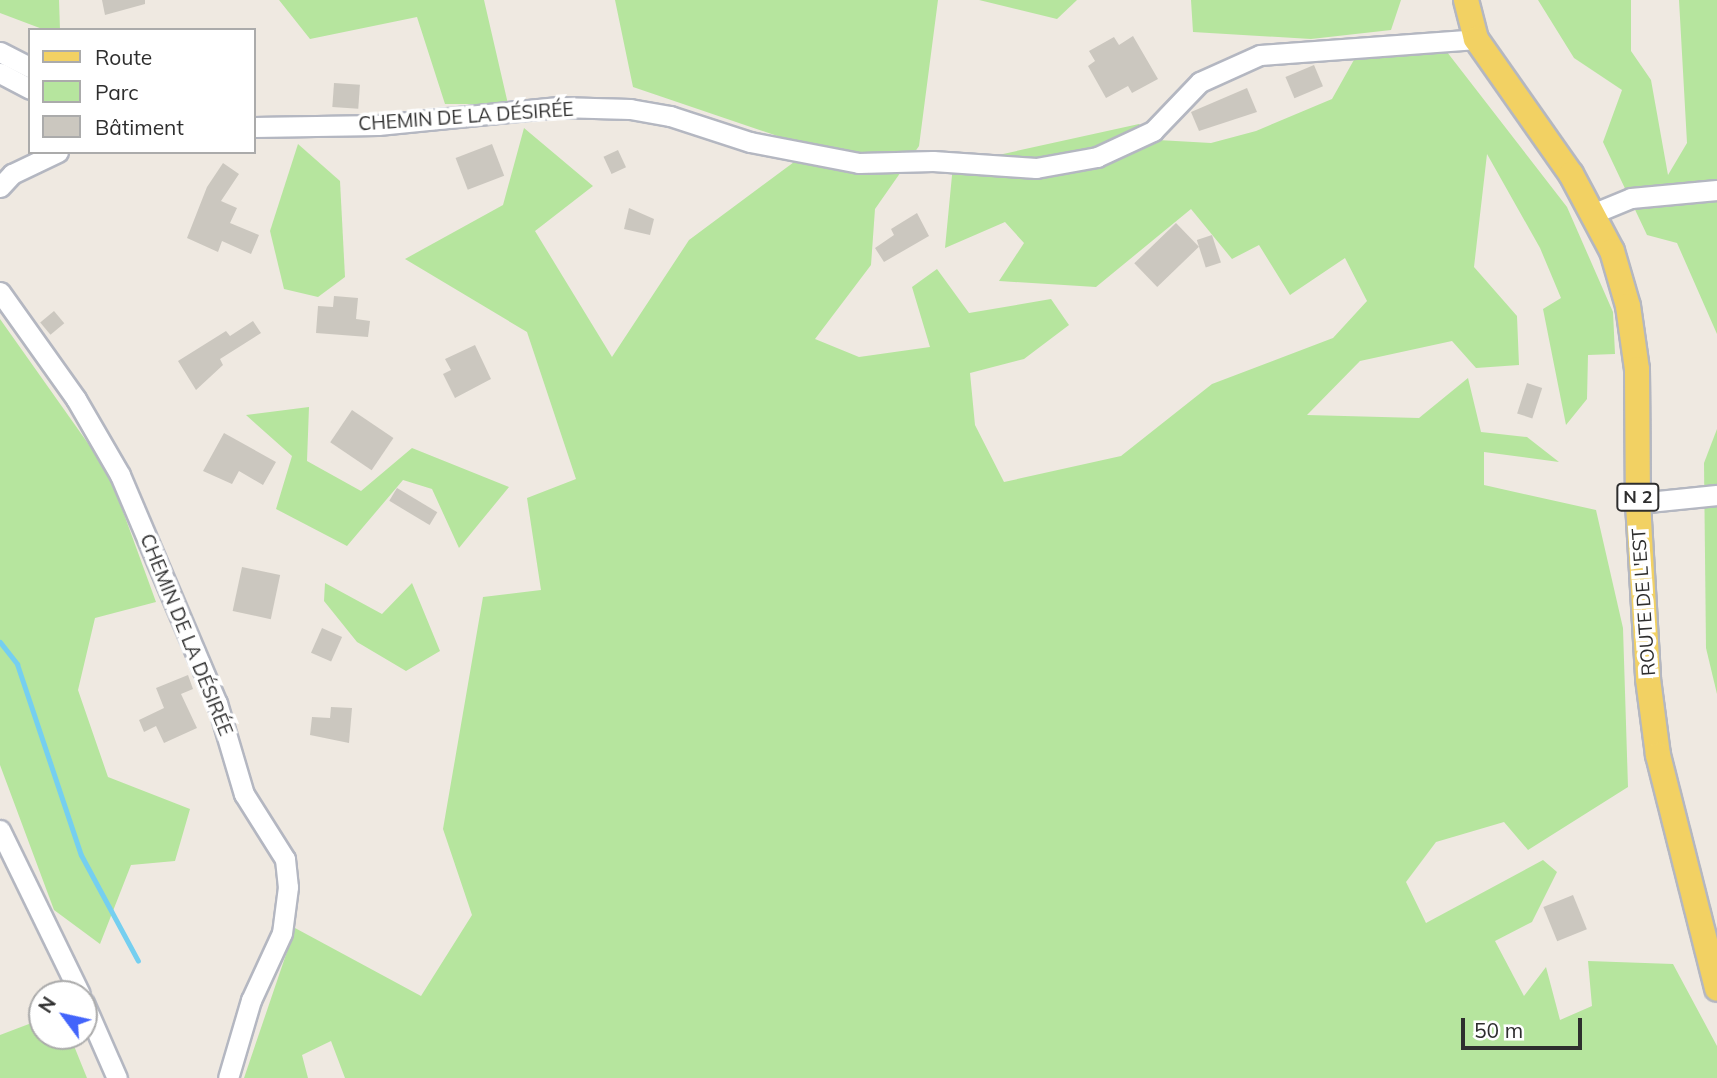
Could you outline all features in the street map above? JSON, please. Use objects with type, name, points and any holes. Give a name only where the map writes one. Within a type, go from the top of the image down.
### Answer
[{"type":"main road","name":"ROUTE DE L'EST","points":[[1466,0],[1476,39],[1571,174],[1612,251],[1628,306],[1637,369],[1637,503],[1648,679],[1658,755],[1717,989]]},
{"type":"street","name":"CHEMIN DE LA DÉSIRÉE","points":[[256,127],[378,125],[558,107],[630,110],[670,116],[750,142],[859,163],[933,161],[1036,168],[1097,157],[1153,131],[1200,82],[1260,55],[1476,39]]},
{"type":"street","points":[[0,52],[28,66]]},
{"type":"street","points":[[0,73],[28,88]]},
{"type":"street","points":[[0,187],[12,174],[54,154]]},
{"type":"street","points":[[1592,214],[1631,198],[1717,190]]},
{"type":"street","name":"CHEMIN DE LA DÉSIRÉE","points":[[0,292],[76,399],[120,475],[217,703],[244,794],[285,859],[288,887],[282,933],[251,1000],[228,1078]]},
{"type":"street","points":[[1637,503],[1717,495]]},
{"type":"street","points":[[0,830],[73,980]]},
{"type":"street","points":[[98,1035],[117,1078]]},
{"type":"green space","points":[[0,0],[59,0],[60,28],[40,28],[0,13]]},
{"type":"green space","points":[[279,0],[484,0],[508,104],[445,104],[417,17],[310,39]]},
{"type":"green space","points":[[615,0],[938,0],[919,146],[875,209],[871,265],[815,339],[859,357],[930,347],[912,287],[937,269],[969,313],[1051,299],[1069,325],[1024,359],[970,373],[975,425],[1004,482],[1121,456],[1212,384],[1333,338],[1367,301],[1345,258],[1290,295],[1259,245],[1232,259],[1191,209],[1096,287],[999,281],[1024,243],[1005,222],[945,248],[953,165],[1139,124],[1158,140],[1211,143],[1256,131],[1332,99],[1355,58],[1447,52],[1567,207],[1613,312],[1615,354],[1588,355],[1587,399],[1566,425],[1543,309],[1561,298],[1540,248],[1487,154],[1474,267],[1517,316],[1519,365],[1476,368],[1452,341],[1360,361],[1307,415],[1419,418],[1468,378],[1481,432],[1527,437],[1559,462],[1484,452],[1484,485],[1596,510],[1623,628],[1628,787],[1528,850],[1504,822],[1436,842],[1406,882],[1426,923],[1543,860],[1557,872],[1532,922],[1495,941],[1524,996],[1546,967],[1560,1020],[1592,1006],[1588,961],[1673,964],[1717,1046],[1717,1078],[345,1078],[331,1041],[302,1055],[308,1078],[244,1078],[295,928],[421,996],[472,915],[443,829],[483,597],[541,590],[527,498],[576,479],[527,332],[405,259],[503,205],[524,128],[593,186],[535,231],[612,357],[689,240],[813,148],[633,87]]},
{"type":"green space","points":[[979,0],[1077,0],[1057,19]]},
{"type":"green space","points":[[1191,0],[1401,0],[1391,30],[1311,39],[1193,32]]},
{"type":"green space","points":[[1538,0],[1631,0],[1631,51],[1651,80],[1668,175],[1687,143],[1679,0],[1717,0],[1717,334],[1677,243],[1647,235],[1603,142],[1622,90],[1574,58]]},
{"type":"green space","points":[[298,144],[340,181],[345,277],[318,297],[284,289],[270,231]]},
{"type":"green space","points":[[0,319],[109,473],[156,602],[95,618],[78,690],[108,777],[190,809],[175,861],[131,865],[100,944],[54,910],[0,765]]},
{"type":"green space","points":[[309,407],[307,461],[361,491],[412,448],[509,487],[459,548],[432,489],[403,480],[347,546],[276,509],[292,456],[246,415]]},
{"type":"green space","points":[[1717,429],[1717,694],[1706,648],[1704,463]]},
{"type":"green space","points":[[325,583],[382,614],[412,583],[440,651],[406,671],[357,642],[324,601]]},
{"type":"green space","points":[[28,1024],[28,1050],[76,1050],[87,1078],[0,1078],[0,1035]]},
{"type":"building","points":[[102,0],[145,0],[145,4],[105,15]]},
{"type":"building","points":[[1133,36],[1158,79],[1132,93],[1128,86],[1106,98],[1088,66],[1095,61],[1089,51],[1114,37],[1119,45]]},
{"type":"building","points":[[1314,65],[1323,86],[1294,98],[1285,77]]},
{"type":"building","points":[[334,83],[360,85],[358,109],[332,107]]},
{"type":"building","points":[[1247,88],[1257,112],[1199,131],[1191,112]]},
{"type":"building","points":[[492,144],[504,176],[468,190],[456,158]]},
{"type":"building","points":[[618,150],[626,167],[612,174],[603,157]]},
{"type":"building","points":[[223,163],[239,174],[221,201],[237,208],[230,223],[259,235],[251,254],[222,241],[218,252],[187,238],[207,187]]},
{"type":"building","points":[[629,208],[654,219],[650,235],[624,229]]},
{"type":"building","points":[[917,213],[929,236],[884,262],[875,248],[894,235],[891,229]]},
{"type":"building","points":[[1176,223],[1199,247],[1157,287],[1134,263]]},
{"type":"building","points":[[1212,235],[1221,263],[1206,268],[1197,240]]},
{"type":"building","points":[[334,296],[358,298],[356,319],[370,321],[368,337],[316,333],[318,306],[333,307]]},
{"type":"building","points":[[54,311],[64,323],[50,335],[40,323]]},
{"type":"building","points":[[253,321],[261,333],[220,359],[223,365],[196,390],[178,361],[226,331],[230,336]]},
{"type":"building","points":[[475,345],[491,379],[455,398],[443,374],[451,370],[445,359]]},
{"type":"building","points":[[1527,383],[1542,388],[1532,418],[1517,413]]},
{"type":"building","points":[[352,410],[393,438],[372,470],[330,442]]},
{"type":"building","points":[[224,433],[276,462],[263,485],[239,471],[232,484],[203,471]]},
{"type":"building","points":[[397,488],[437,512],[430,525],[389,501]]},
{"type":"building","points":[[242,567],[280,575],[271,619],[233,611]]},
{"type":"building","points":[[322,628],[342,637],[331,662],[311,653]]},
{"type":"building","points":[[188,675],[193,689],[181,694],[197,728],[164,743],[156,726],[144,732],[139,720],[164,708],[156,688]]},
{"type":"building","points":[[331,707],[352,708],[349,743],[310,735],[312,717],[330,718]]},
{"type":"building","points":[[1573,895],[1587,929],[1557,941],[1543,907]]},
{"type":"waterway","points":[[0,642],[17,664],[81,855],[138,961]]}]
